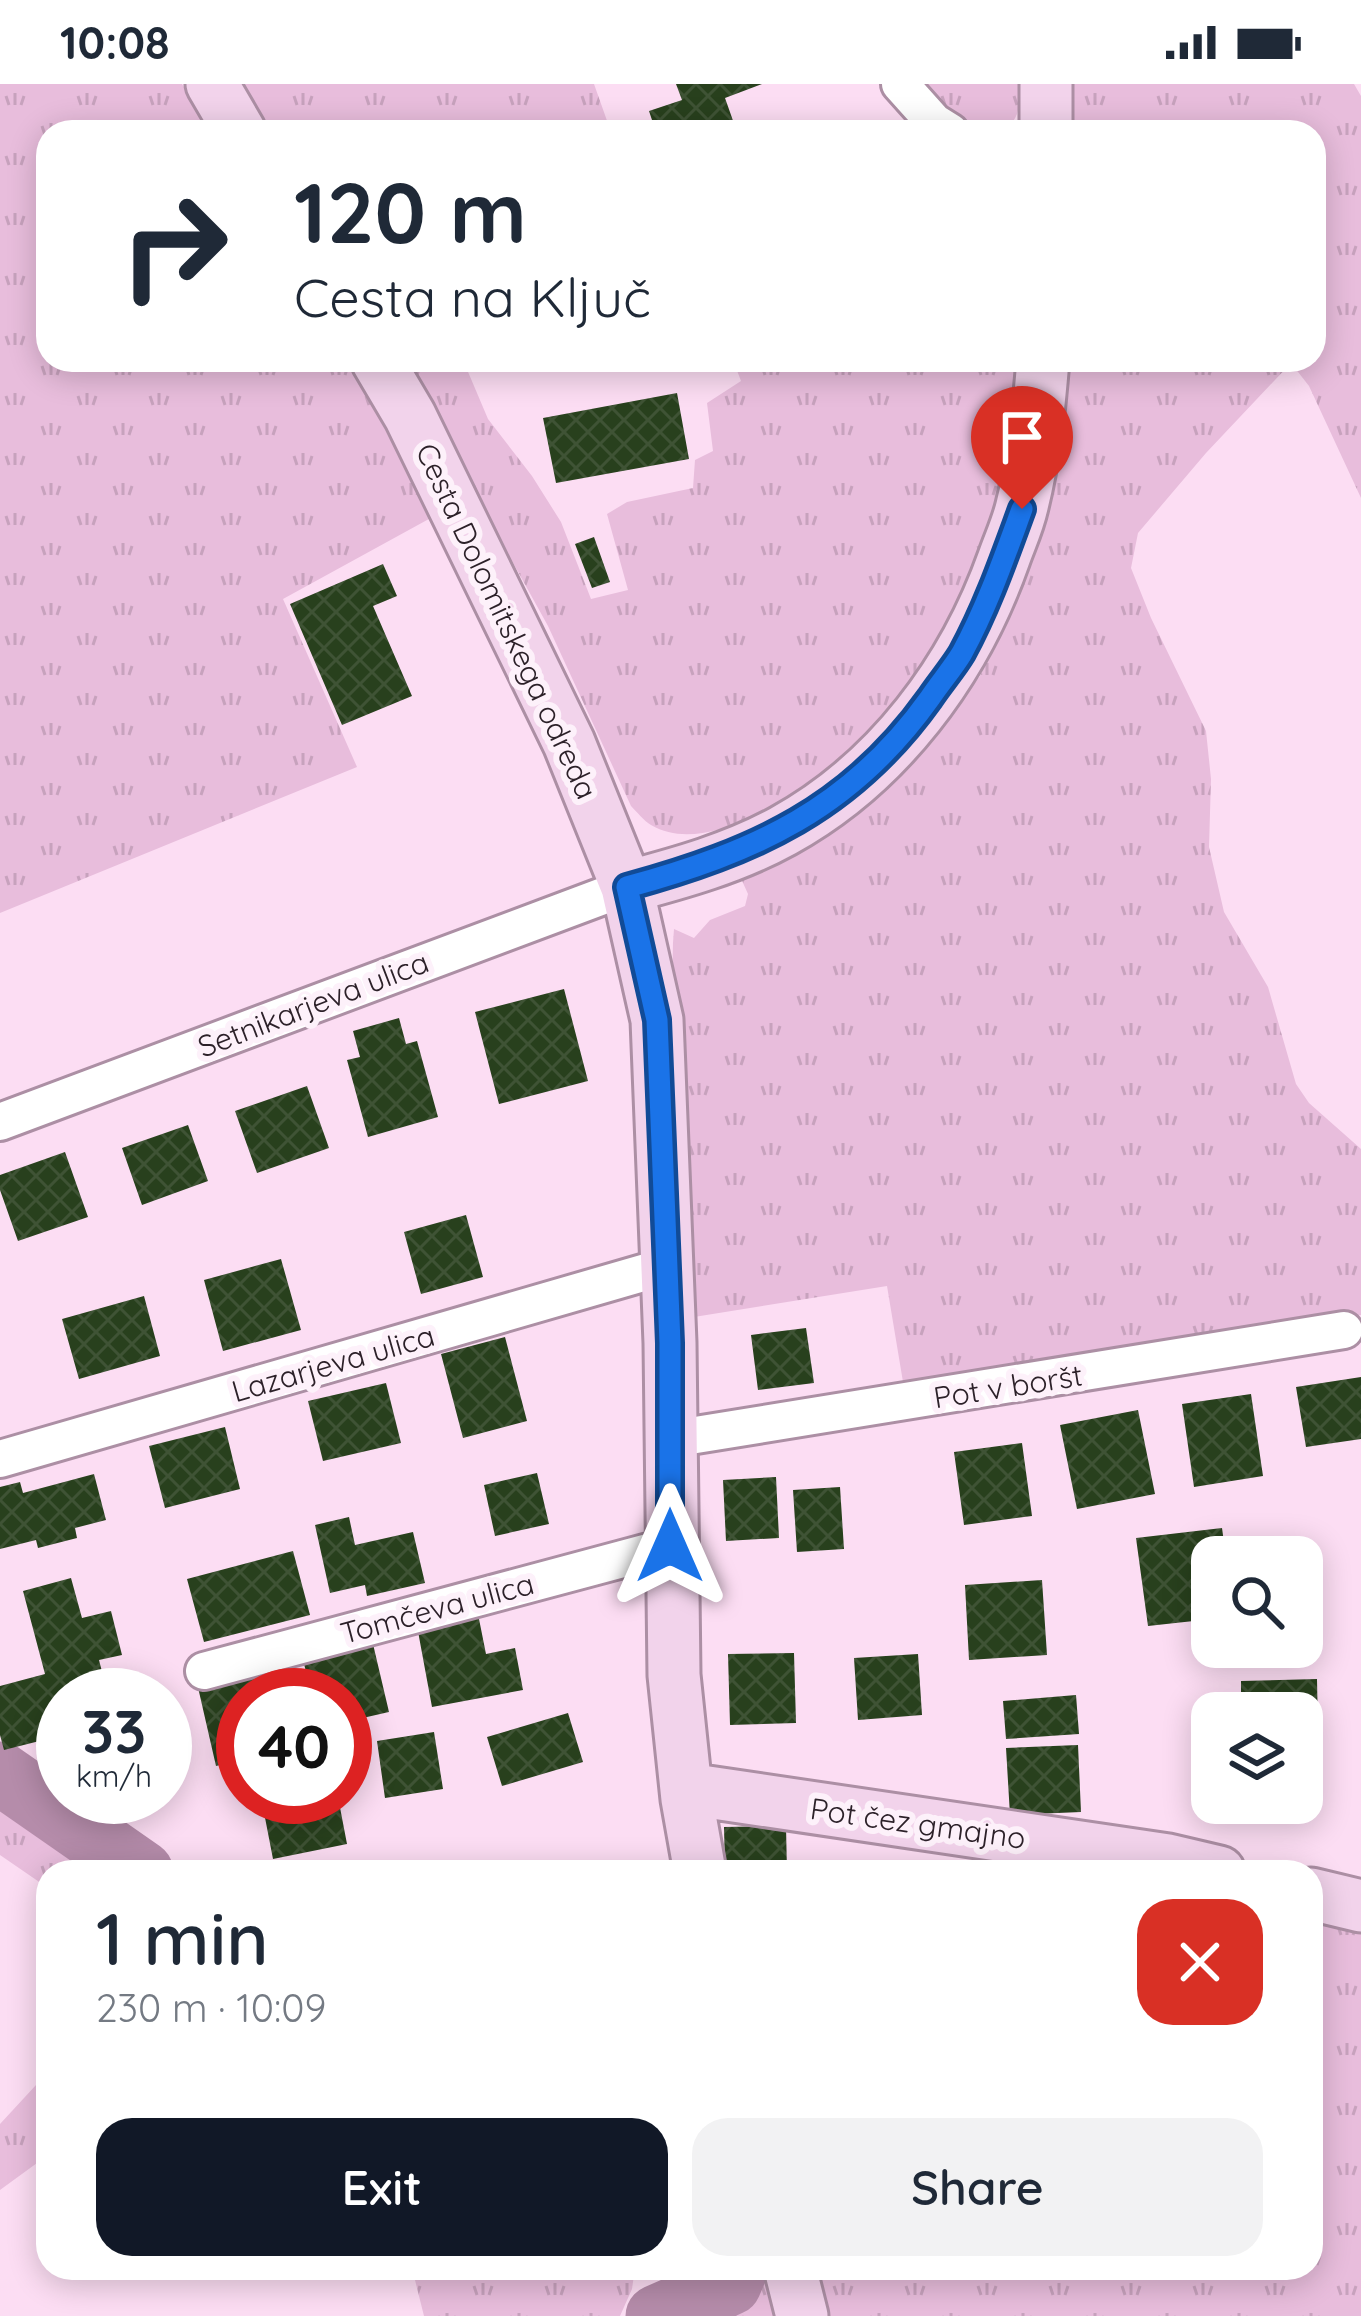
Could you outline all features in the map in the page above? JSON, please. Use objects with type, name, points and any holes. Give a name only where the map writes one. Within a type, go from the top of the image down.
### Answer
[{"type":"street","points":[[212,84],[234,120]]},
{"type":"street","points":[[900,84],[932,120]]},
{"type":"street","points":[[1046,84],[1046,120]]},
{"type":"street","name":"Cesta Dolomitskega odreda","points":[[384,372],[410,416],[568,743],[627,887],[657,1020],[667,1266],[674,1675],[698,1860]]},
{"type":"street","points":[[627,887],[690,870],[782,832],[848,789],[906,731],[961,654],[996,582],[1022,509],[1042,372]]},
{"type":"street","name":"Setnikarjeva ulica","points":[[0,1122],[627,887]]},
{"type":"street","name":"Lazarjeva ulica","points":[[0,1459],[667,1266]]},
{"type":"street","name":"Pot v boršt","points":[[671,1439],[1344,1330]]},
{"type":"street","name":"Tomčeva ulica","points":[[204,1671],[670,1546]]},
{"type":"street","name":"Pot čez gmajno","points":[[687,1789],[1168,1860]]},
{"type":"street","points":[[1323,1897],[1361,1906]]},
{"type":"street","points":[[793,2280],[802,2316]]},
{"type":"green space","points":[[0,84],[182,84],[204,120],[36,120],[36,372],[357,372],[438,514],[283,599],[357,767],[0,913]]},
{"type":"green space","points":[[236,84],[594,84],[607,120],[258,120]]},
{"type":"green space","points":[[918,84],[1019,84],[1013,120],[965,120]]},
{"type":"green space","points":[[1066,84],[1354,84],[1361,96],[1361,498],[1298,372],[1326,372],[1326,120],[1068,120]]},
{"type":"green space","points":[[402,372],[468,372],[488,419],[561,522],[591,599],[628,590],[607,514],[627,502],[693,488],[695,460],[713,451],[707,403],[741,381],[738,372],[1017,372],[1006,470],[993,524],[975,576],[936,650],[884,720],[820,778],[785,802],[712,831],[663,830],[631,806],[548,626]]},
{"type":"green space","points":[[1064,372],[1282,372],[1138,533],[1131,568],[1206,731],[1211,779],[1209,847],[1224,912],[1268,987],[1296,1084],[1309,1103],[1361,1149],[1361,1315],[905,1394],[887,1286],[694,1317],[674,929],[694,938],[710,920],[745,906],[748,894],[739,874],[796,853],[858,809],[927,742],[980,676],[1012,609],[1047,516],[1062,425]]},
{"type":"green space","points":[[0,1809],[39,1827],[82,1860],[36,1860],[36,1880],[0,1855]]},
{"type":"green space","points":[[1323,1914],[1361,1922],[1361,2316],[824,2316],[815,2280],[1323,2280]]},
{"type":"green space","points":[[36,2085],[36,2164],[0,2190],[0,2124]]},
{"type":"green space","points":[[415,2280],[633,2280],[620,2316],[424,2316]]},
{"type":"green space","points":[[696,2280],[778,2280],[788,2316],[688,2316]]},
{"type":"building","points":[[676,84],[762,84],[725,98],[733,120],[652,120],[649,111],[682,100]]},
{"type":"building","points":[[677,393],[689,459],[556,483],[543,418]]},
{"type":"building","points":[[594,537],[610,582],[592,588],[575,544]]},
{"type":"building","points":[[383,564],[397,596],[373,606],[412,696],[342,725],[290,604]]},
{"type":"building","points":[[564,989],[588,1081],[499,1104],[475,1012]]},
{"type":"building","points":[[399,1018],[406,1044],[417,1041],[438,1117],[368,1137],[347,1060],[360,1057],[353,1031]]},
{"type":"building","points":[[307,1086],[329,1148],[257,1173],[235,1111]]},
{"type":"building","points":[[188,1125],[208,1181],[142,1205],[122,1148]]},
{"type":"building","points":[[65,1152],[88,1217],[18,1241],[0,1190],[0,1175]]},
{"type":"building","points":[[466,1215],[483,1277],[421,1294],[404,1232]]},
{"type":"building","points":[[281,1259],[301,1330],[223,1351],[204,1280]]},
{"type":"building","points":[[144,1296],[160,1356],[79,1379],[62,1319]]},
{"type":"building","points":[[806,1328],[814,1383],[758,1390],[751,1335]]},
{"type":"building","points":[[505,1337],[527,1421],[463,1438],[441,1354]]},
{"type":"building","points":[[1361,1377],[1361,1439],[1306,1447],[1296,1387]]},
{"type":"building","points":[[386,1383],[401,1443],[323,1461],[308,1401]]},
{"type":"building","points":[[1251,1394],[1263,1476],[1194,1487],[1182,1404]]},
{"type":"building","points":[[1138,1410],[1155,1494],[1077,1509],[1060,1425]]},
{"type":"building","points":[[225,1427],[240,1489],[165,1508],[149,1446]]},
{"type":"building","points":[[1022,1443],[1032,1516],[964,1525],[954,1452]]},
{"type":"building","points":[[537,1473],[549,1524],[495,1536],[484,1485]]},
{"type":"building","points":[[94,1474],[106,1520],[75,1528],[77,1538],[38,1548],[36,1540],[0,1549],[0,1487],[20,1482],[23,1493]]},
{"type":"building","points":[[776,1477],[779,1538],[726,1541],[723,1480]]},
{"type":"building","points":[[840,1487],[844,1549],[797,1552],[793,1490]]},
{"type":"building","points":[[349,1517],[355,1545],[413,1532],[425,1583],[367,1596],[365,1585],[330,1593],[315,1525]]},
{"type":"building","points":[[1222,1528],[1223,1536],[1191,1536],[1191,1621],[1148,1626],[1136,1538]]},
{"type":"building","points":[[293,1551],[310,1615],[204,1642],[187,1579]]},
{"type":"building","points":[[71,1578],[82,1618],[111,1611],[122,1655],[99,1660],[101,1668],[43,1668],[23,1591]]},
{"type":"building","points":[[1042,1580],[1047,1655],[969,1660],[965,1585]]},
{"type":"building","points":[[478,1614],[486,1654],[515,1648],[523,1690],[432,1707],[417,1626]]},
{"type":"building","points":[[373,1644],[389,1712],[372,1716],[372,1668],[305,1668],[303,1660]]},
{"type":"building","points":[[794,1653],[796,1723],[730,1725],[728,1654]]},
{"type":"building","points":[[918,1654],[922,1715],[858,1720],[854,1658]]},
{"type":"building","points":[[36,1676],[36,1742],[4,1750],[0,1686]]},
{"type":"building","points":[[216,1679],[216,1766],[197,1683]]},
{"type":"building","points":[[1317,1679],[1317,1692],[1241,1692],[1241,1681]]},
{"type":"building","points":[[1076,1695],[1079,1734],[1006,1739],[1003,1701]]},
{"type":"building","points":[[568,1713],[583,1762],[502,1786],[487,1737]]},
{"type":"building","points":[[434,1732],[443,1789],[385,1798],[377,1741]]},
{"type":"building","points":[[1078,1745],[1081,1812],[1010,1815],[1006,1748]]},
{"type":"building","points":[[266,1824],[343,1824],[347,1844],[273,1859]]},
{"type":"building","points":[[786,1826],[787,1860],[725,1860],[724,1827]]},
{"type":"waterway","points":[[0,1773],[125,1860]]},
{"type":"waterway","points":[[657,2316],[732,2280]]},
{"type":"route","points":[[670,1546],[670,1343],[657,1020],[627,887],[735,853],[782,832],[848,789],[906,731],[961,654],[996,582],[1022,509]]}]
